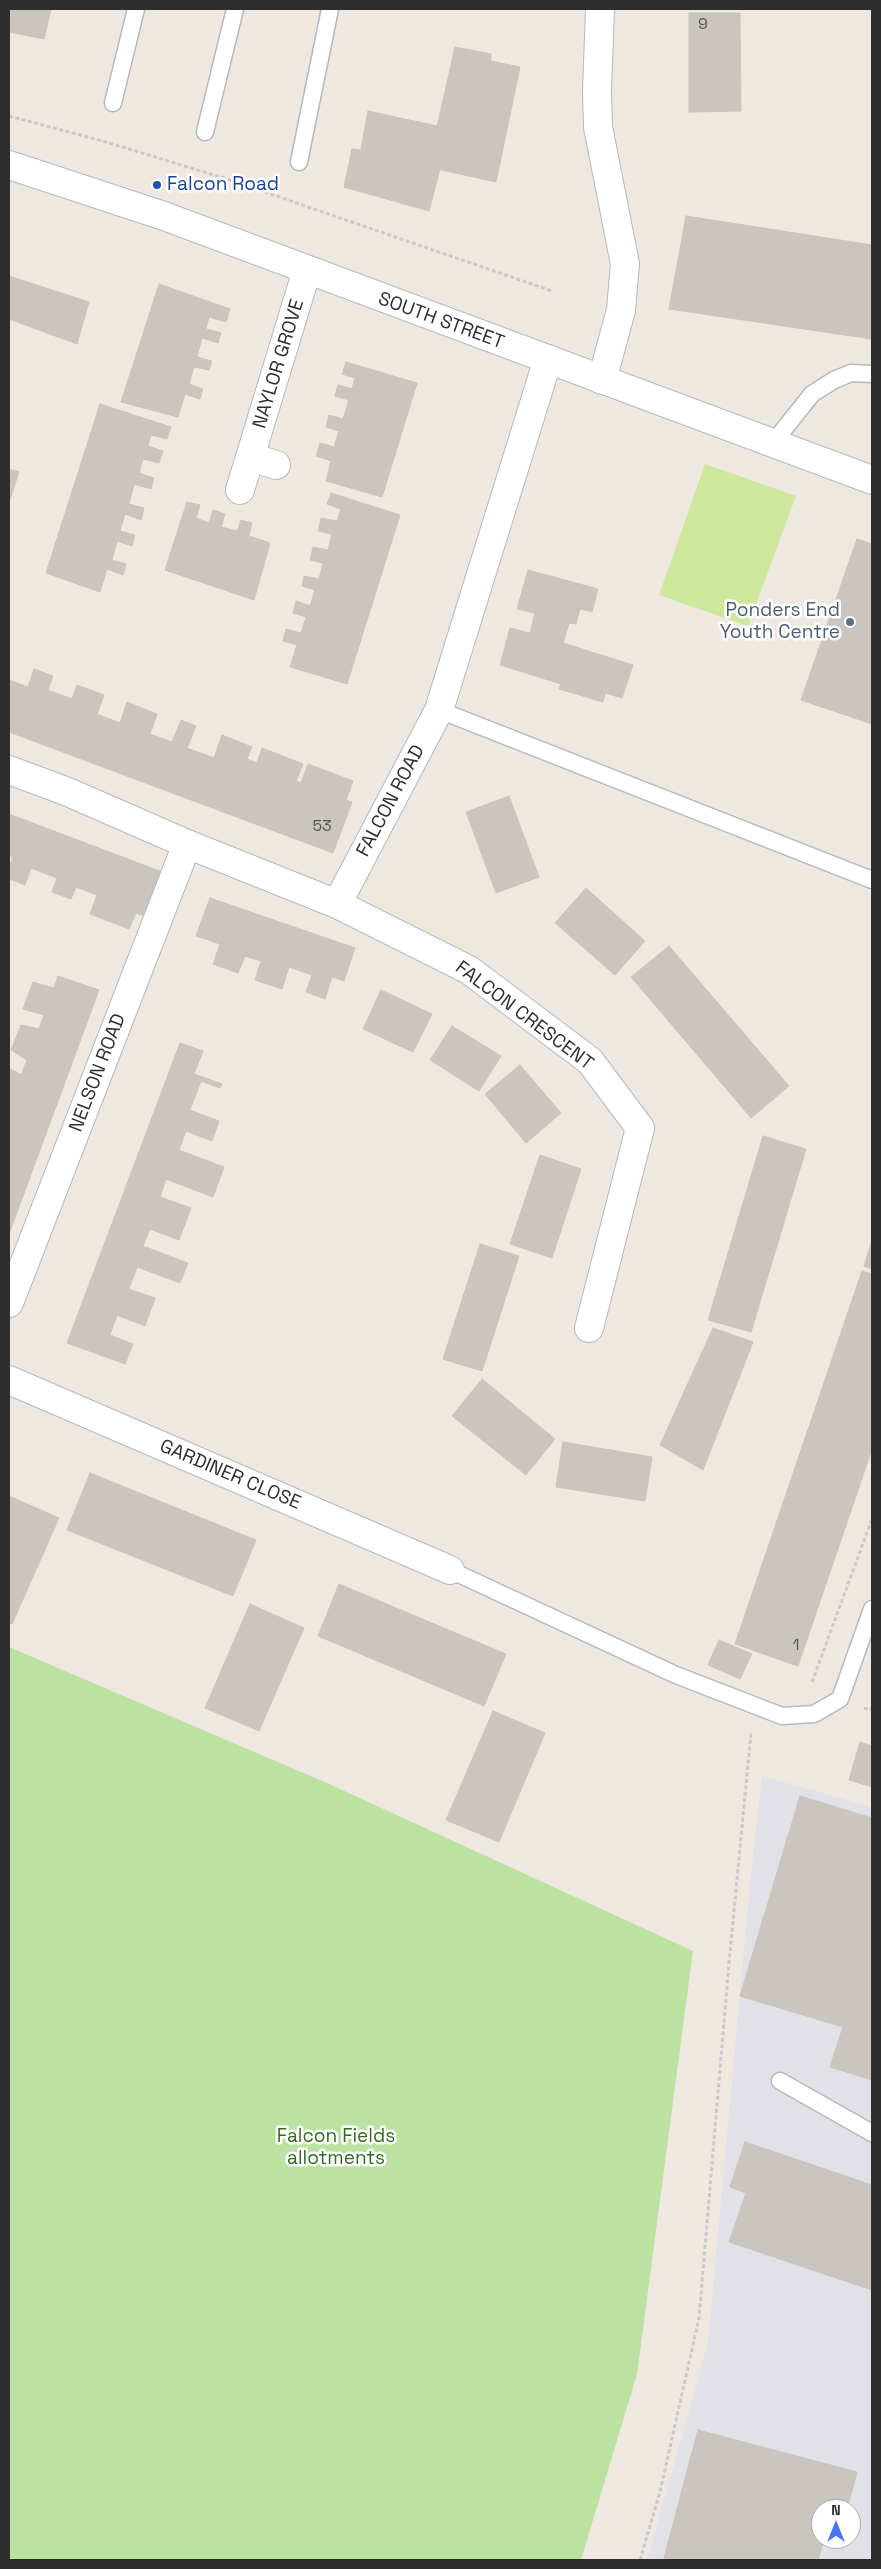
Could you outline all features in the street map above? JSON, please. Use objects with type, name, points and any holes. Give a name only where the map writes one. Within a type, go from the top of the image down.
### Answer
[{"type":"street","points":[[600,9],[598,127],[625,264],[621,310],[602,380]]},
{"type":"street","name":"SOUTH STREET","points":[[9,165],[133,205],[872,480]]},
{"type":"street","name":"NAYLOR GROVE","points":[[240,490],[263,461],[307,270]]},
{"type":"street","name":"FALCON ROAD","points":[[337,904],[439,710],[548,359]]},
{"type":"street","points":[[9,770],[68,792],[187,844],[337,904]]},
{"type":"street","name":"NELSON ROAD","points":[[9,1302],[187,844]]},
{"type":"street","name":"FALCON CRESCENT","points":[[337,904],[469,970],[590,1061],[640,1128],[589,1328]]},
{"type":"street","name":"GARDINER CLOSE","points":[[9,1380],[450,1570]]},
{"type":"lane","points":[[113,103],[136,9]]},
{"type":"lane","points":[[205,132],[235,9]]},
{"type":"lane","points":[[300,162],[330,9]]},
{"type":"lane","points":[[773,442],[812,394],[834,380],[851,374],[872,374]]},
{"type":"lane","points":[[439,710],[872,880]]},
{"type":"lane","points":[[450,1570],[676,1675],[782,1716],[814,1714],[840,1699],[872,1609]]},
{"type":"lane","points":[[780,2081],[872,2133]]},
{"type":"path","points":[[9,116],[123,147],[227,179],[552,292]]},
{"type":"path","points":[[640,2560],[660,2492],[699,2318],[729,1963],[752,1733],[782,1716],[809,1689],[872,1519]]},
{"type":"shaded area","points":[[762,1776],[872,1807],[872,2560],[647,2560],[708,2343],[750,1884]]},
{"type":"green space","points":[[705,464],[796,496],[748,626],[659,595]]},
{"type":"green space","name":"Falcon Fields allotments","points":[[9,1647],[327,1783],[693,1951],[637,2374],[581,2560],[9,2560]]},
{"type":"building","points":[[9,9],[51,9],[44,39],[9,32]]},
{"type":"building","points":[[689,13],[740,13],[741,111],[689,112]]},
{"type":"building","points":[[455,47],[491,54],[491,61],[520,67],[496,182],[428,167]]},
{"type":"building","points":[[368,111],[437,126],[428,167],[440,169],[429,211],[344,187],[352,149],[361,150]]},
{"type":"building","points":[[686,216],[872,245],[872,339],[669,309]]},
{"type":"building","points":[[9,276],[89,302],[77,344],[9,319]]},
{"type":"building","points":[[159,284],[230,309],[226,322],[209,317],[206,329],[221,333],[218,343],[202,338],[197,357],[212,361],[209,370],[194,367],[189,384],[203,389],[200,399],[185,394],[178,417],[121,402]]},
{"type":"building","points":[[346,362],[417,383],[382,497],[326,481],[331,461],[316,456],[320,443],[334,447],[339,431],[326,427],[329,415],[343,419],[349,400],[335,396],[338,385],[352,389],[355,378],[342,374]]},
{"type":"building","points":[[100,404],[171,427],[167,439],[151,435],[148,446],[163,451],[159,463],[143,459],[139,473],[154,478],[151,489],[134,484],[129,504],[144,508],[141,520],[125,514],[120,531],[135,535],[132,546],[117,541],[112,560],[126,564],[123,575],[107,569],[100,592],[46,573]]},
{"type":"building","points":[[9,469],[19,472],[9,502]]},
{"type":"building","points":[[331,493],[400,515],[347,684],[290,667],[297,645],[283,641],[286,629],[301,633],[306,617],[293,613],[296,601],[310,606],[315,590],[302,586],[304,576],[319,579],[323,563],[310,560],[313,547],[328,550],[332,534],[318,531],[321,518],[337,521],[341,509],[327,504]]},
{"type":"building","points":[[187,502],[200,505],[196,518],[209,523],[213,510],[225,514],[221,527],[237,531],[241,520],[252,523],[249,536],[270,543],[254,600],[165,570]]},
{"type":"building","name":"Ponders End Youth Centre","points":[[857,539],[872,544],[872,724],[801,700]]},
{"type":"building","points":[[528,570],[598,589],[592,612],[580,609],[576,624],[569,623],[563,643],[633,665],[622,698],[605,693],[603,702],[559,689],[561,684],[500,665],[510,628],[530,633],[535,613],[517,609]]},
{"type":"building","points":[[34,669],[53,676],[48,690],[72,699],[77,685],[104,695],[97,714],[120,723],[127,702],[157,714],[150,734],[172,742],[181,720],[196,726],[187,748],[214,758],[222,735],[252,747],[247,759],[257,763],[262,748],[303,764],[296,781],[301,783],[308,764],[353,781],[346,800],[352,802],[333,853],[9,732],[9,680],[28,687]]},
{"type":"building","points":[[509,796],[539,877],[496,893],[466,812]]},
{"type":"building","points":[[9,814],[162,872],[146,917],[136,913],[129,929],[90,914],[97,895],[76,887],[71,899],[52,892],[57,878],[31,868],[25,885],[9,879],[9,869],[13,857],[9,855]]},
{"type":"building","points":[[586,888],[645,941],[615,975],[555,923]]},
{"type":"building","points":[[210,898],[355,948],[344,981],[332,977],[325,999],[306,992],[312,975],[289,967],[282,989],[255,980],[261,961],[245,956],[238,973],[213,964],[220,944],[196,936]]},
{"type":"building","points":[[669,946],[789,1086],[751,1118],[631,977]]},
{"type":"building","points":[[58,976],[99,990],[9,1234],[9,1068],[21,1075],[27,1060],[11,1050],[21,1025],[39,1029],[44,1015],[23,1009],[33,982],[54,988]]},
{"type":"building","points":[[381,990],[432,1014],[413,1052],[363,1029]]},
{"type":"building","points":[[452,1026],[501,1056],[479,1091],[430,1060]]},
{"type":"building","points":[[180,1043],[203,1051],[194,1074],[222,1084],[220,1088],[201,1081],[190,1110],[219,1121],[212,1141],[186,1131],[179,1150],[224,1167],[213,1197],[166,1179],[160,1197],[191,1208],[179,1240],[150,1229],[143,1246],[188,1263],[180,1283],[137,1267],[129,1289],[155,1298],[145,1326],[117,1315],[110,1335],[133,1344],[125,1364],[67,1343]]},
{"type":"building","points":[[520,1065],[561,1113],[526,1143],[485,1094]]},
{"type":"building","points":[[763,1136],[806,1149],[751,1332],[708,1320]]},
{"type":"building","points":[[540,1155],[581,1169],[552,1258],[510,1244]]},
{"type":"building","points":[[872,1240],[872,1269],[864,1266]]},
{"type":"building","points":[[480,1244],[519,1256],[482,1371],[443,1359]]},
{"type":"building","points":[[862,1271],[872,1274],[872,1449],[798,1666],[735,1644]]},
{"type":"building","points":[[713,1328],[753,1342],[703,1470],[660,1445]]},
{"type":"building","points":[[482,1379],[555,1439],[526,1475],[452,1416]]},
{"type":"building","points":[[563,1442],[652,1457],[645,1501],[556,1487]]},
{"type":"building","points":[[90,1473],[256,1540],[233,1596],[67,1530]]},
{"type":"building","points":[[9,1496],[59,1518],[12,1624],[9,1623]]},
{"type":"building","points":[[339,1584],[506,1654],[484,1706],[318,1636]]},
{"type":"building","points":[[250,1604],[304,1628],[259,1731],[205,1708]]},
{"type":"building","points":[[719,1640],[752,1654],[740,1679],[708,1665]]},
{"type":"building","points":[[493,1711],[545,1733],[499,1842],[446,1820]]},
{"type":"building","points":[[860,1742],[872,1746],[872,1787],[849,1780]]},
{"type":"building","points":[[800,1796],[872,1818],[872,2080],[830,2067],[843,2027],[740,1996]]},
{"type":"building","points":[[745,2142],[872,2185],[872,2290],[729,2242],[746,2193],[730,2187]]},
{"type":"building","points":[[698,2430],[857,2472],[850,2499],[811,2499],[811,2549],[821,2549],[818,2560],[674,2560],[664,2558]]},
{"type":"place","name":"Falcon Road","points":[[157,185]]},
{"type":"place","name":"Ponders End Youth Centre","points":[[850,622]]}]
